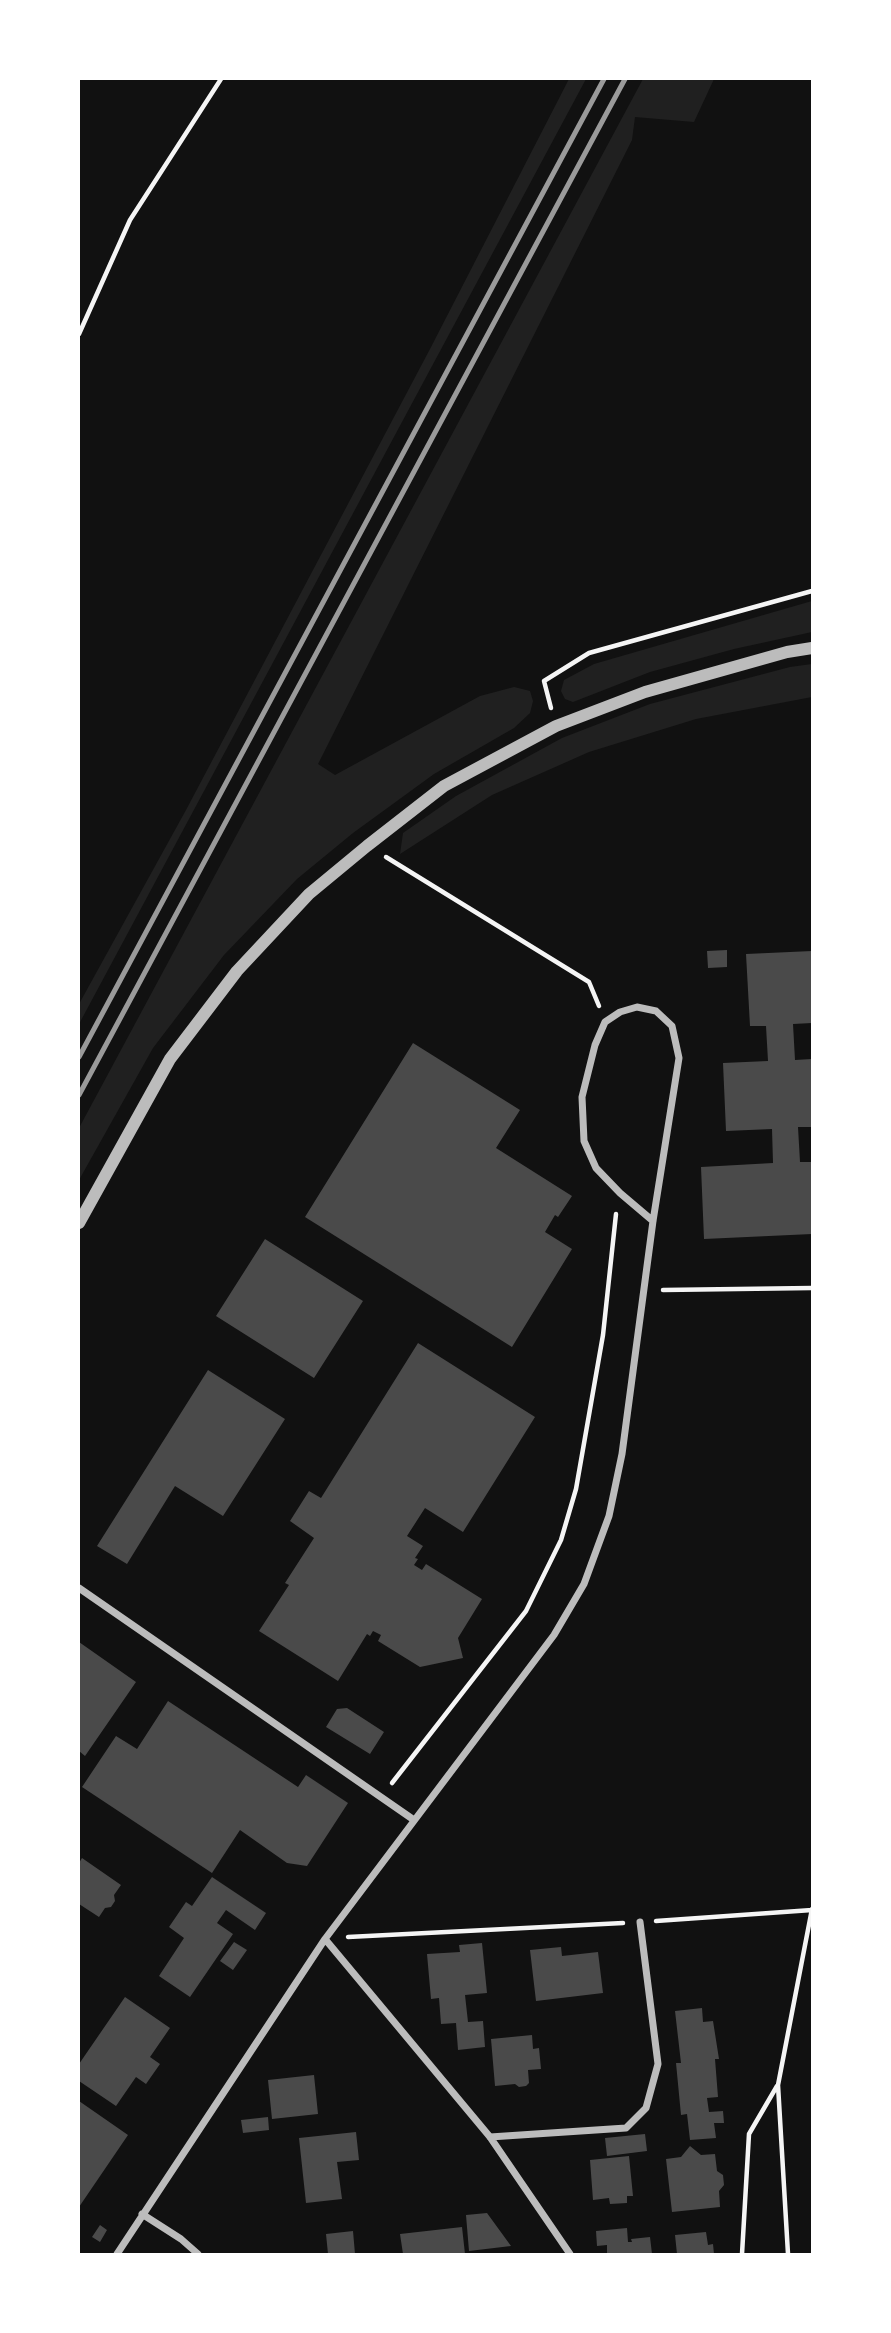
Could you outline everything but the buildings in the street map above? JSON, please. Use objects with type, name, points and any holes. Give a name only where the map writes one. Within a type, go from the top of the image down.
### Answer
[{"type":"street","points":[[79,1223],[170,1059],[237,971],[309,894],[367,846],[444,786],[556,726],[645,692],[812,648]]},
{"type":"street","points":[[117,2254],[325,1939],[554,1635],[584,1584],[609,1516],[619,1467],[679,1058],[672,1026],[656,1011],[637,1007],[620,1012],[605,1022],[594,1045],[582,1097],[584,1141],[596,1168],[653,1221]]},
{"type":"street","points":[[79,1588],[414,1820]]},
{"type":"street","points":[[490,2137],[626,2128],[646,2108],[658,2064],[640,1923]]},
{"type":"street","points":[[325,1939],[490,2137],[570,2254]]},
{"type":"street","points":[[142,2214],[181,2239],[198,2254]]},
{"type":"path","points":[[79,334],[130,220],[221,79]]},
{"type":"path","points":[[556,726],[544,681],[589,653],[812,591]]},
{"type":"path","points":[[367,846],[589,982],[605,1022]]},
{"type":"path","points":[[382,1796],[526,1611],[561,1540],[576,1489],[603,1335],[620,1193]]},
{"type":"path","points":[[645,1290],[812,1288]]},
{"type":"path","points":[[325,1939],[640,1923],[812,1909],[778,2085],[788,2254]]},
{"type":"path","points":[[742,2254],[748,2134],[778,2085]]},
{"type":"shaded area","points":[[569,79],[586,79],[79,1024],[79,1004],[186,810],[430,349]]},
{"type":"shaded area","points":[[643,79],[714,79],[694,122],[635,117],[632,140],[318,764],[335,775],[480,696],[514,687],[530,691],[533,701],[530,713],[514,728],[434,774],[353,833],[297,879],[224,955],[153,1048],[79,1180],[79,1128]]},
{"type":"shaded area","points":[[812,601],[812,632],[734,649],[650,672],[573,702],[565,699],[561,691],[564,680],[594,664]]},
{"type":"shaded area","points":[[812,664],[812,697],[696,719],[589,752],[492,795],[400,854],[403,833],[456,796],[562,738],[650,704],[790,667]]},
{"type":"railway","points":[[79,1057],[604,79]]},
{"type":"railway","points":[[79,1095],[625,79]]}]
